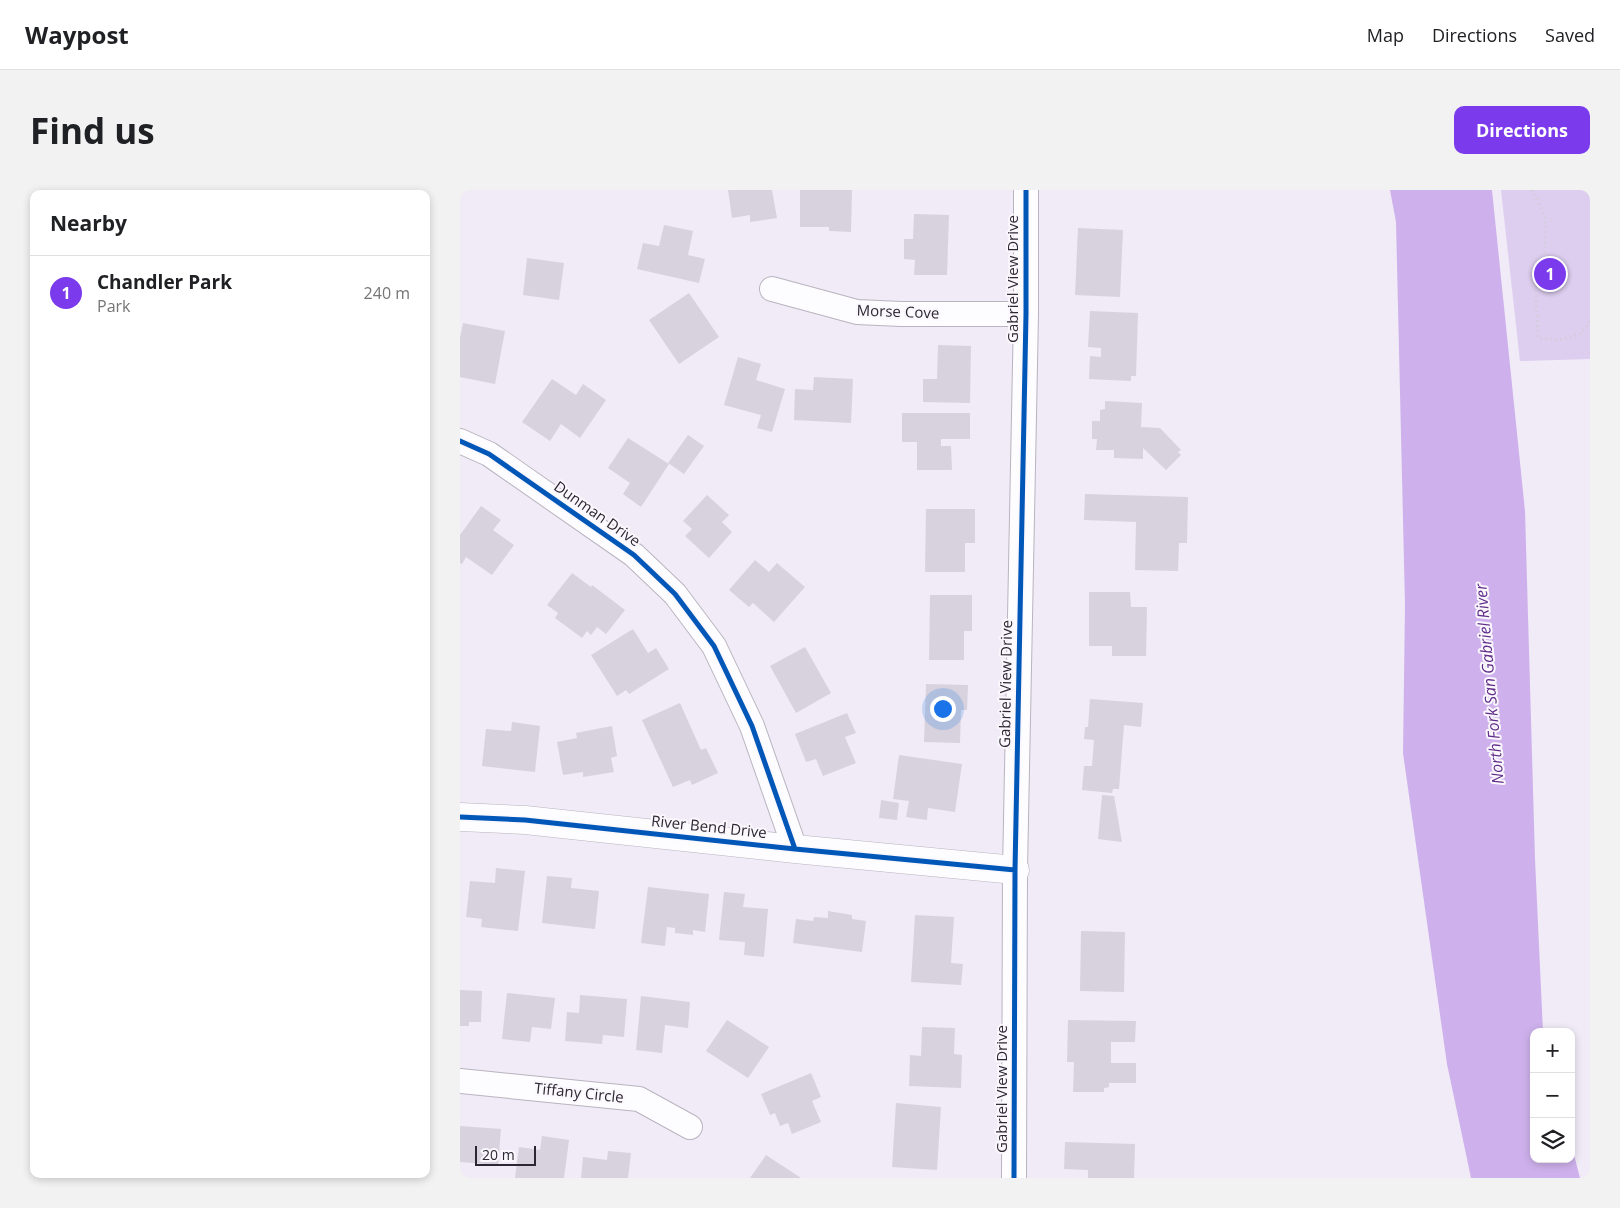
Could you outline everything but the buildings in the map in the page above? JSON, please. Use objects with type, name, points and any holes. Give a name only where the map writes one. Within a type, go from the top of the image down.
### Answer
[{"type":"street","name":"Gabriel View Drive","points":[[1014,1178],[1015,870],[1026,314],[1026,190]]},
{"type":"street","name":"Morse Cove","points":[[772,289],[857,312],[1026,314]]},
{"type":"street","name":"Dunman Drive","points":[[460,441],[489,454],[634,555],[675,594],[714,646],[752,726],[795,849]]},
{"type":"street","name":"River Bend Drive","points":[[460,817],[525,820],[1015,870]]},
{"type":"street","name":"Tiffany Circle","points":[[460,1081],[639,1099],[690,1127]]},
{"type":"path","points":[[1532,190],[1545,215],[1545,258],[1536,291],[1538,338],[1560,340],[1567,338],[1582,333],[1590,321]]},
{"type":"shaded area","points":[[1501,190],[1590,190],[1590,359],[1520,361]]},
{"type":"water","name":"North Fork San Gabriel River","points":[[1390,190],[1492,190],[1525,511],[1535,859],[1543,1028],[1530,1028],[1530,1163],[1575,1163],[1575,1159],[1580,1178],[1471,1178],[1447,1064],[1403,753],[1405,605],[1396,222]]},
{"type":"cycle path","points":[[1014,1178],[1015,870],[1026,314],[1026,190]]},
{"type":"cycle path","points":[[460,441],[489,454],[634,555],[675,594],[714,646],[752,726],[795,849]]},
{"type":"cycle path","points":[[460,817],[525,820],[1015,870]]},
{"type":"place","name":"Chandler Park","points":[[1550,274]]}]
